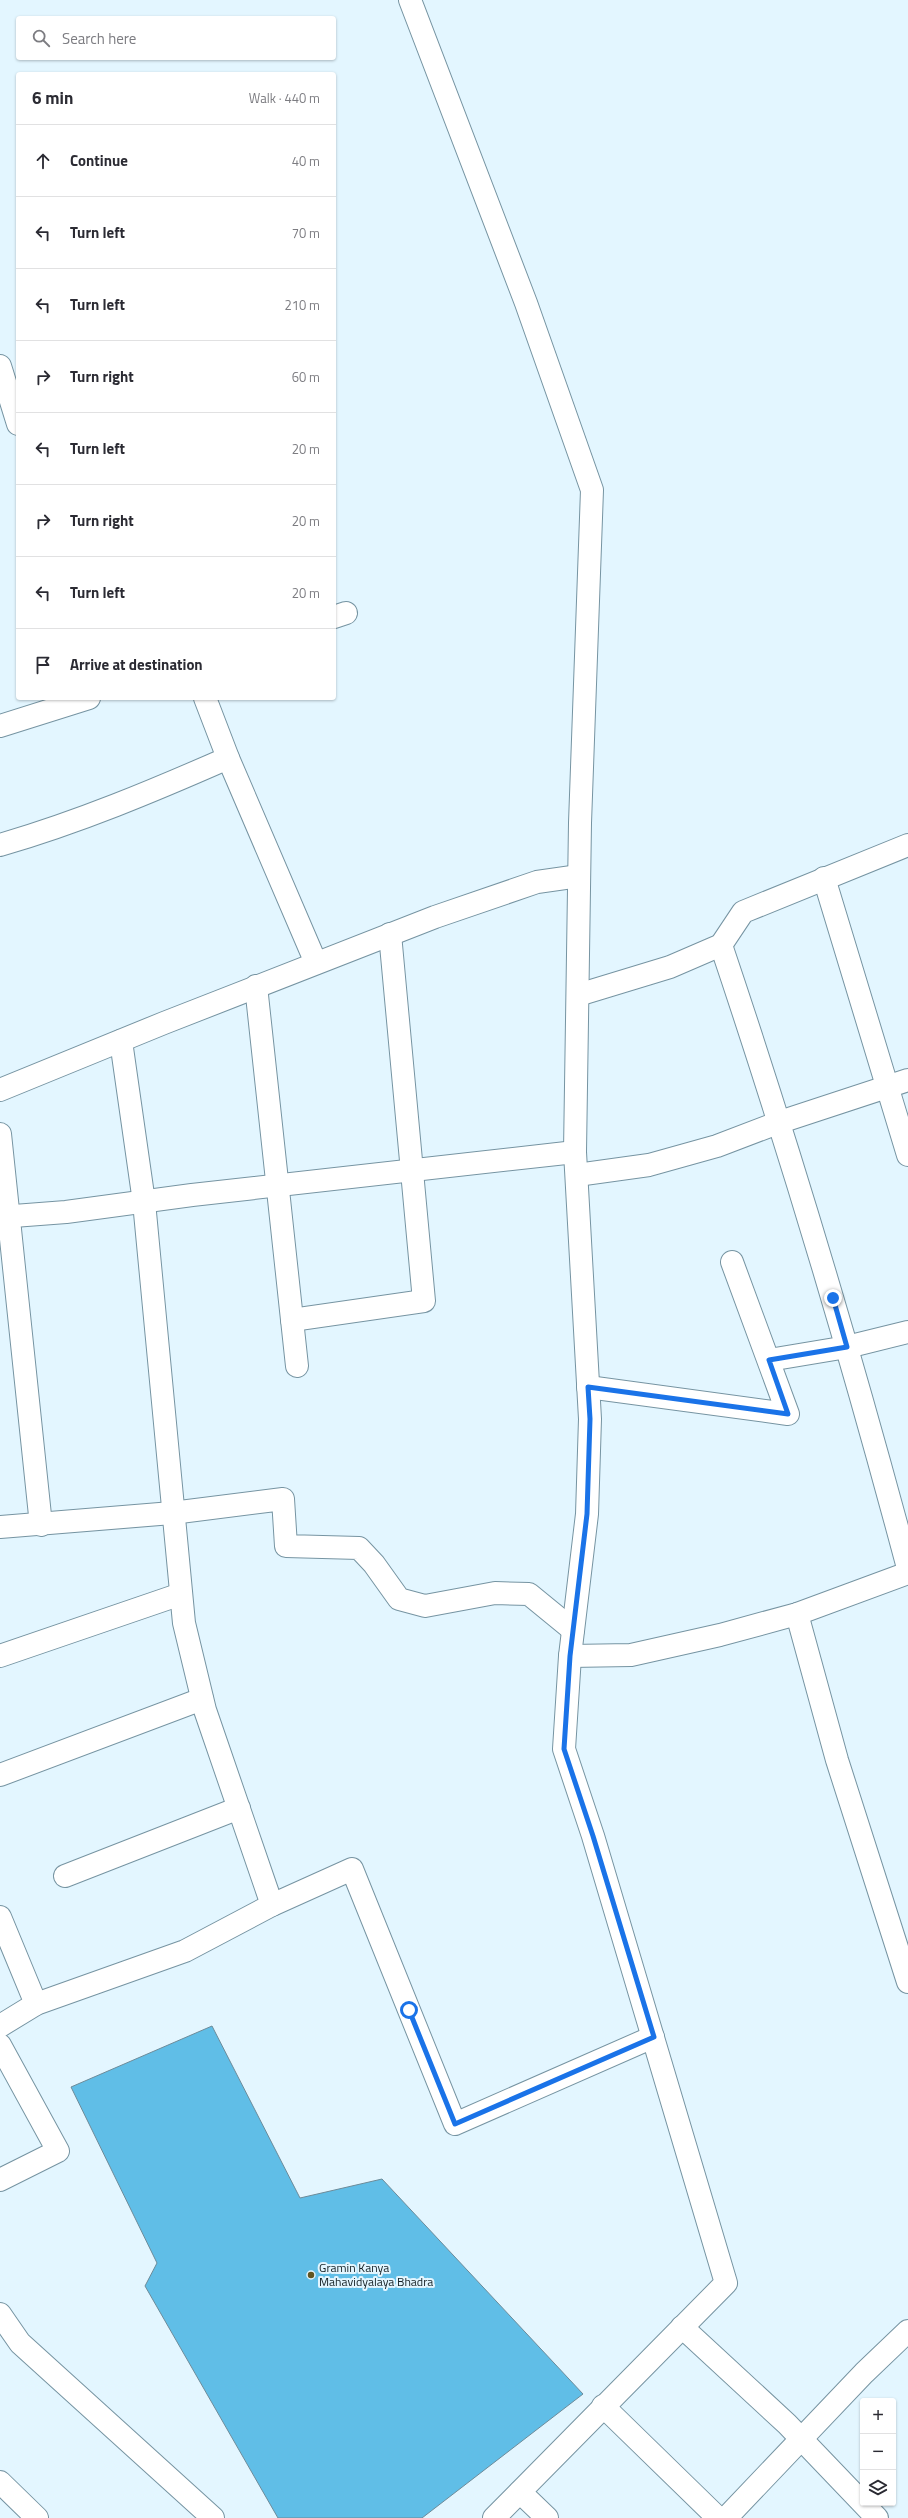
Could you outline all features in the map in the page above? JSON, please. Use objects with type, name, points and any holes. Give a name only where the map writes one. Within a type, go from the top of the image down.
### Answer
[{"type":"street","points":[[410,0],[526,303],[592,490],[579,876],[575,1152],[590,1419],[587,1514],[570,1656],[564,1749],[593,1836],[654,2037],[726,2283],[494,2518]]},
{"type":"street","points":[[6,378],[16,416]]},
{"type":"street","points":[[0,726],[83,700]]},
{"type":"street","points":[[206,700],[228,758],[316,963]]},
{"type":"street","points":[[0,845],[50,830],[136,798],[228,758]]},
{"type":"street","points":[[578,995],[670,967],[721,945],[743,912],[908,845]]},
{"type":"street","points":[[0,1090],[256,986],[390,934],[538,882],[579,876]]},
{"type":"street","points":[[824,878],[908,1155]]},
{"type":"street","points":[[292,1320],[424,1301],[390,934]]},
{"type":"street","points":[[721,945],[780,1122],[847,1347],[908,1568]]},
{"type":"street","points":[[256,986],[297,1366]]},
{"type":"street","points":[[121,1041],[144,1202],[172,1513],[184,1622],[202,1699],[272,1905]]},
{"type":"street","points":[[577,1175],[649,1165],[717,1146],[780,1122],[908,1080]]},
{"type":"street","points":[[0,1134],[5,1217],[40,1525]]},
{"type":"street","points":[[5,1217],[66,1212],[278,1185],[575,1152]]},
{"type":"street","points":[[588,1387],[788,1414],[732,1262]]},
{"type":"street","points":[[769,1360],[847,1347],[908,1332]]},
{"type":"street","points":[[0,1528],[172,1513],[283,1499],[286,1546],[359,1548],[374,1564],[399,1599],[425,1606],[495,1592],[529,1594],[573,1630]]},
{"type":"street","points":[[570,1656],[631,1654],[720,1635],[796,1614],[908,1573]]},
{"type":"street","points":[[0,1656],[181,1594]]},
{"type":"street","points":[[796,1614],[837,1760],[908,1982]]},
{"type":"street","points":[[0,1775],[202,1699]]},
{"type":"street","points":[[64,1876],[239,1808]]},
{"type":"street","points":[[0,2026],[36,2004],[185,1950],[272,1905],[352,1869],[455,2124],[654,2037]]},
{"type":"street","points":[[0,1917],[36,2004]]},
{"type":"street","points":[[0,2045],[58,2151],[0,2180]]},
{"type":"street","points":[[0,2314],[20,2343],[213,2518]]},
{"type":"street","points":[[682,2327],[802,2440],[877,2518]]},
{"type":"street","points":[[726,2518],[802,2440],[864,2373],[908,2331]]},
{"type":"street","points":[[603,2406],[718,2518]]},
{"type":"street","points":[[0,2482],[38,2518]]},
{"type":"street","points":[[520,2492],[547,2518]]},
{"type":"building","name":"Gramin Kanya Mahavidyalaya Bhadra","points":[[212,2026],[300,2198],[382,2179],[583,2394],[422,2518],[278,2518],[145,2286],[157,2263],[71,2087]]},
{"type":"place","name":"Gramin Kanya Mahavidyalaya Bhadra","points":[[311,2275]]},
{"type":"route","points":[[409,2010],[455,2124],[654,2037],[593,1836],[564,1749],[570,1656],[587,1514],[590,1419],[588,1387],[788,1414],[769,1360],[847,1347],[833,1298]]}]
